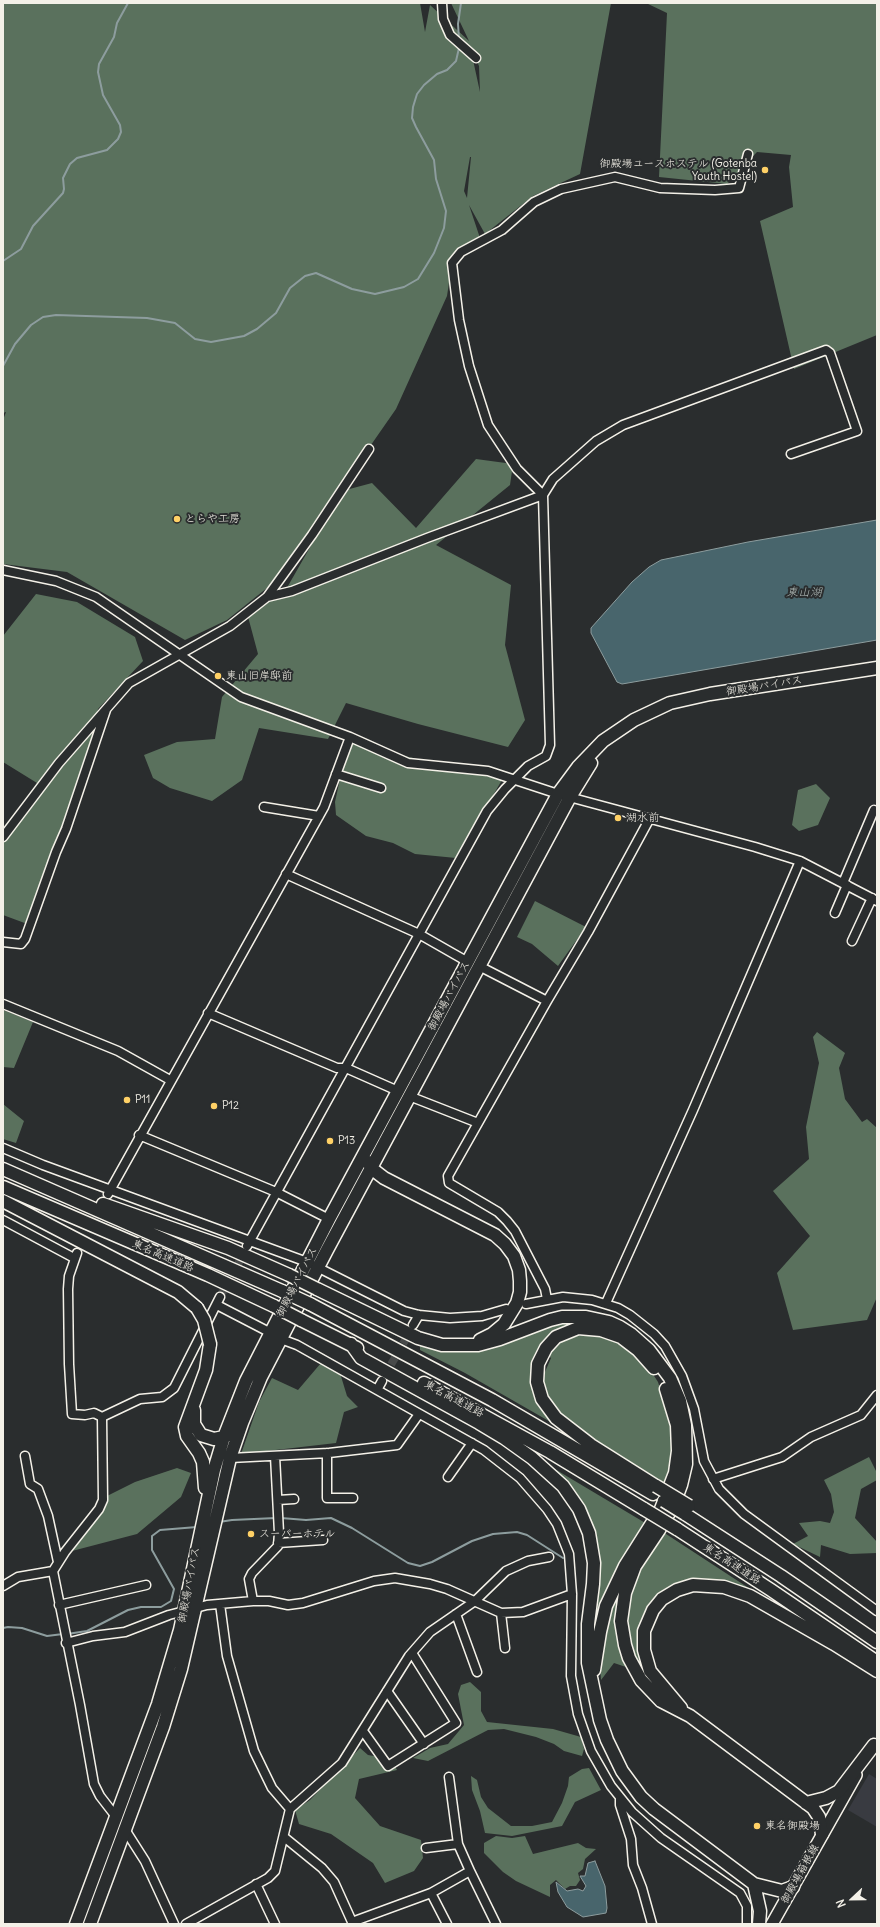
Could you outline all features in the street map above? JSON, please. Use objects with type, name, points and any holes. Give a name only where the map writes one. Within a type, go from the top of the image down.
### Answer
[{"type":"highway","name":"御殿場バイパス","points":[[90,1924],[174,1691],[196,1608],[213,1529],[210,1517],[214,1470],[224,1437],[246,1381],[319,1267],[371,1168],[404,1094],[564,795],[599,753],[624,729],[652,711],[676,702],[710,694],[877,668]]},
{"type":"highway","name":"御殿場バイパス","points":[[76,1924],[158,1704],[180,1630],[200,1531],[210,1517],[242,1423],[276,1336],[307,1262],[366,1153],[404,1094]]},
{"type":"highway","points":[[366,1153],[371,1168],[384,1178],[495,1235],[505,1244],[514,1256],[519,1270],[520,1292],[511,1314],[492,1334],[464,1345]]},
{"type":"highway","name":"東名高速道路","points":[[3,1169],[310,1304],[498,1404],[654,1490],[687,1510],[723,1538],[877,1642]]},
{"type":"highway","points":[[20,1176],[228,1248],[289,1275],[418,1338],[442,1345],[472,1346],[487,1344],[550,1320],[586,1317],[598,1318],[620,1327],[640,1341],[656,1358],[670,1378],[680,1401],[686,1425],[687,1451],[684,1476],[671,1509],[635,1566],[629,1579],[622,1606],[621,1621],[625,1645],[634,1669],[641,1680],[661,1701],[684,1712],[806,1803],[819,1817],[822,1834]]},
{"type":"highway","points":[[363,1184],[372,1177],[384,1178]]},
{"type":"highway","name":"東名高速道路","points":[[3,1187],[201,1272],[274,1306],[351,1344],[489,1418],[644,1508],[772,1590],[877,1662]]},
{"type":"highway","points":[[3,1201],[178,1292],[197,1308],[204,1320],[210,1344],[208,1361],[186,1423],[186,1432],[189,1441],[201,1457],[205,1467],[210,1517]]},
{"type":"highway","points":[[592,1683],[606,1606],[625,1566],[661,1509],[673,1482],[678,1451],[677,1425],[671,1403],[662,1381],[646,1359],[629,1343],[611,1332],[592,1328],[570,1330],[556,1337],[541,1355],[537,1373],[538,1390],[548,1409],[561,1422],[591,1445],[654,1490]]},
{"type":"highway","points":[[351,1344],[361,1358],[480,1423],[504,1438],[552,1475],[572,1498],[589,1533],[594,1563],[588,1642],[588,1663],[596,1704],[607,1740],[622,1771],[641,1797],[663,1816],[754,1884],[782,1891],[793,1887]]},
{"type":"highway","points":[[198,1392],[193,1416],[196,1428],[205,1437],[224,1437],[233,1430],[245,1403],[261,1377]]},
{"type":"highway","points":[[684,1712],[650,1671],[644,1650],[644,1631],[652,1610],[662,1599],[677,1590],[693,1585],[724,1587],[750,1596],[834,1644],[877,1671]]},
{"type":"highway","points":[[806,1803],[826,1798],[839,1791],[876,1743]]},
{"type":"highway","points":[[754,1884],[760,1911],[760,1924]]},
{"type":"main road","name":"御殿場箱根線","points":[[772,1924],[822,1834],[876,1743]]},
{"type":"street","points":[[442,3],[443,19],[450,35],[476,58]]},
{"type":"street","points":[[249,1243],[486,811],[528,766],[546,756],[550,745],[543,495],[517,469],[488,425],[469,366],[459,320],[452,263],[461,252],[502,230],[534,202],[561,189],[615,177],[660,188],[715,190],[738,188],[748,154]]},
{"type":"street","points":[[267,597],[292,591],[427,538],[543,495],[554,479],[591,446],[623,425],[826,350],[830,353],[857,431],[791,454]]},
{"type":"street","points":[[3,837],[59,763],[108,705],[129,683],[230,626],[267,597],[312,535],[369,449]]},
{"type":"street","points":[[3,570],[56,581],[96,597],[241,697],[350,737],[408,762],[488,771],[564,795],[755,846],[800,861],[874,900],[852,940]]},
{"type":"street","points":[[3,942],[21,944],[25,939],[54,857],[66,830],[108,705]]},
{"type":"street","points":[[109,1192],[139,1135],[319,816],[350,737]]},
{"type":"street","points":[[336,774],[381,788]]},
{"type":"street","points":[[264,807],[319,816]]},
{"type":"street","points":[[835,913],[874,810]]},
{"type":"street","points":[[547,1300],[545,1289],[515,1231],[498,1212],[449,1183],[448,1176],[547,1001],[588,932],[650,818]]},
{"type":"street","points":[[606,1303],[693,1110],[800,861]]},
{"type":"street","points":[[286,874],[419,934],[547,1001]]},
{"type":"street","points":[[3,1004],[118,1051],[170,1080]]},
{"type":"street","points":[[208,1013],[337,1068],[346,1068],[404,1094],[478,1123]]},
{"type":"street","points":[[139,1135],[276,1192],[330,1219]]},
{"type":"street","points":[[3,1148],[109,1192],[249,1243],[307,1262],[389,1305],[419,1315],[467,1318],[506,1310]]},
{"type":"street","points":[[3,1220],[76,1256],[69,1276],[68,1289],[69,1364],[72,1414],[85,1415],[94,1413],[102,1417]]},
{"type":"street","points":[[526,1304],[547,1300],[578,1298],[606,1303],[630,1315],[654,1334],[674,1360],[689,1392],[694,1409],[704,1461],[712,1479],[719,1489],[744,1514],[877,1611]]},
{"type":"street","points":[[102,1417],[123,1405],[140,1399],[162,1397],[171,1391],[218,1301],[276,1336],[297,1345],[472,1443],[502,1462],[520,1478],[547,1509],[557,1524],[569,1554],[572,1594],[570,1676],[578,1714],[597,1763],[611,1786],[632,1812],[661,1838],[740,1893],[747,1906],[747,1924]]},
{"type":"street","points":[[413,1325],[419,1315]]},
{"type":"street","points":[[377,1390],[382,1381]]},
{"type":"street","points":[[712,1479],[782,1457],[811,1437],[861,1415],[877,1395]]},
{"type":"street","points":[[230,1458],[327,1453],[397,1445],[419,1414]]},
{"type":"street","points":[[102,1417],[103,1500],[99,1509],[52,1571],[80,1705],[94,1784],[100,1796],[117,1817],[146,1861],[174,1924]]},
{"type":"street","points":[[448,1477],[472,1443]]},
{"type":"street","points":[[327,1453],[327,1498],[353,1498]]},
{"type":"street","points":[[25,1456],[30,1484],[38,1489],[48,1516],[58,1562]]},
{"type":"street","points":[[253,1601],[249,1579],[252,1573],[278,1546],[278,1500],[275,1456]]},
{"type":"street","points":[[278,1500],[294,1499]]},
{"type":"street","points":[[278,1543],[323,1540]]},
{"type":"street","points":[[186,1924],[268,1878],[275,1871],[290,1809],[342,1763],[412,1653],[430,1632],[475,1601],[506,1571],[528,1561],[548,1557]]},
{"type":"street","points":[[3,1586],[18,1577],[52,1571]]},
{"type":"street","points":[[66,1643],[93,1636],[125,1632],[196,1608],[253,1601],[269,1601],[288,1605],[303,1603],[374,1581],[395,1578],[430,1584],[447,1589],[501,1613],[523,1612],[572,1594]]},
{"type":"street","points":[[59,1605],[146,1585]]},
{"type":"street","points":[[220,1604],[227,1656],[254,1751],[272,1788],[290,1809]]},
{"type":"street","points":[[501,1613],[505,1648]]},
{"type":"street","points":[[456,1614],[477,1672]]},
{"type":"street","points":[[363,1731],[388,1766],[456,1724],[412,1653]]},
{"type":"street","points":[[388,1691],[424,1744]]},
{"type":"street","points":[[449,1777],[458,1844],[496,1924]]},
{"type":"street","points":[[620,1798],[620,1805],[631,1839],[633,1866],[642,1888],[652,1924]]},
{"type":"street","points":[[284,1837],[322,1868],[334,1882],[352,1923],[431,1893],[470,1871]]},
{"type":"street","points":[[426,1848],[458,1844]]},
{"type":"street","points":[[256,1884],[275,1924]]},
{"type":"street","points":[[431,1893],[447,1924]]},
{"type":"shaded area","points":[[869,1774],[877,1779],[877,1827],[848,1810]]},
{"type":"green space","points":[[3,3],[420,3],[425,32],[430,5],[469,41],[451,3],[611,3],[580,174],[533,196],[485,234],[469,205],[480,238],[452,263],[447,296],[396,409],[277,580],[227,620],[185,640],[67,572],[3,564],[3,420],[6,412],[3,413]],"holes":[[[470,46],[479,66],[480,92]],[[471,157],[467,198],[464,191]]]},
{"type":"green space","points":[[646,3],[877,3],[877,335],[794,369],[760,221],[793,207],[789,167],[791,155],[757,152],[727,184],[659,177],[667,13]]},
{"type":"green space","points":[[476,459],[513,464],[510,485],[436,545],[511,585],[505,645],[525,720],[508,747],[418,724],[346,703],[328,739],[259,728],[242,780],[212,801],[170,788],[153,778],[144,755],[177,742],[215,739],[222,697],[258,654],[247,613],[284,593],[342,491],[372,483],[416,528]]},
{"type":"green space","points":[[36,594],[77,602],[135,637],[143,661],[98,709],[81,784],[30,925],[3,915],[3,837],[37,783],[3,762],[3,636]]},
{"type":"green space","points":[[348,742],[502,780],[456,858],[415,854],[393,843],[366,836],[336,815],[335,802]]},
{"type":"green space","points":[[816,784],[830,798],[818,825],[799,831],[792,825],[798,790]]},
{"type":"green space","points":[[535,901],[586,927],[558,966],[532,944],[517,937]]},
{"type":"green space","points":[[3,1010],[33,1022],[14,1068],[3,1067]]},
{"type":"green space","points":[[817,1032],[845,1053],[839,1068],[845,1099],[862,1122],[867,1119],[877,1128],[877,1297],[867,1320],[793,1330],[777,1273],[810,1236],[773,1191],[809,1159],[806,1127],[819,1063],[813,1037]]},
{"type":"green space","points":[[3,1104],[24,1121],[16,1143],[3,1139]]},
{"type":"green space","points":[[584,1319],[572,1326],[532,1368],[561,1428],[465,1373],[420,1350],[420,1344],[441,1349],[548,1324]]},
{"type":"green space","points":[[594,1332],[609,1337],[622,1344],[647,1365],[658,1382],[672,1424],[674,1444],[668,1486],[582,1432],[566,1420],[551,1404],[546,1394],[543,1383],[543,1374],[551,1358],[548,1355],[553,1348],[565,1339]]},
{"type":"green space","points":[[321,1363],[340,1373],[347,1396],[358,1407],[344,1412],[336,1443],[241,1454],[259,1402],[272,1378],[298,1390]]},
{"type":"green space","points":[[869,1457],[877,1473],[877,1480],[861,1489],[855,1518],[877,1542],[877,1553],[850,1554],[821,1545],[820,1557],[793,1544],[808,1536],[799,1523],[820,1521],[830,1523],[834,1512],[831,1494],[824,1480]]},
{"type":"green space","points":[[538,1459],[647,1524],[611,1581],[604,1598],[592,1649],[596,1543]]},
{"type":"green space","points":[[177,1468],[191,1473],[181,1497],[137,1534],[72,1551],[107,1496],[135,1482]]},
{"type":"green space","points":[[663,1532],[764,1598],[696,1581],[646,1611],[640,1624],[638,1652],[659,1692],[647,1680],[638,1665],[628,1635],[627,1618],[628,1599],[640,1567]]},
{"type":"green space","points":[[620,1585],[616,1615],[616,1629],[618,1642],[626,1667],[614,1663],[601,1680],[600,1666],[609,1612]]},
{"type":"green space","points":[[470,1682],[481,1692],[481,1711],[487,1722],[553,1729],[581,1737],[584,1749],[582,1756],[564,1751],[554,1744],[536,1737],[504,1729],[488,1730],[428,1761],[413,1758],[430,1748],[448,1744],[464,1725],[458,1694],[461,1685]]},
{"type":"green space","points":[[360,1748],[368,1755],[391,1759],[397,1770],[359,1779],[355,1798],[380,1826],[421,1840],[423,1858],[414,1871],[385,1883],[373,1863],[331,1834],[299,1824],[295,1810],[310,1800]]},
{"type":"green space","points":[[589,1768],[601,1790],[575,1802],[562,1826],[512,1836],[485,1833],[480,1811],[472,1790],[471,1776],[477,1780],[481,1797],[488,1808],[511,1826],[532,1826],[552,1822],[562,1803],[568,1786],[569,1777],[582,1769]]},
{"type":"green space","points":[[496,1836],[512,1838],[525,1836],[533,1854],[578,1843],[586,1848],[596,1849],[585,1859],[583,1869],[578,1873],[580,1880],[576,1886],[570,1886],[565,1889],[556,1880],[550,1885],[550,1897],[516,1881],[503,1872],[484,1853],[484,1843]]},
{"type":"water","name":"東山湖","points":[[877,520],[877,640],[622,684],[617,682],[591,633],[591,628],[632,582],[649,567],[661,560],[748,542]]},
{"type":"water","points":[[595,1861],[605,1886],[606,1913],[583,1917],[567,1907],[558,1892],[556,1882],[567,1891],[578,1889],[583,1891],[586,1886],[580,1876],[585,1876],[588,1863]]},
{"type":"waterway","points":[[3,261],[21,249],[33,226],[63,193],[63,178],[70,164],[77,158],[107,150],[118,139],[121,132],[120,125],[103,95],[98,72],[99,64],[114,37],[117,23],[128,3]]},
{"type":"waterway","points":[[459,39],[458,24],[461,3]]},
{"type":"waterway","points":[[3,366],[15,344],[31,325],[43,317],[56,315],[147,318],[175,323],[195,339],[211,342],[244,336],[257,329],[276,313],[290,288],[305,276],[316,273],[352,289],[375,294],[404,287],[418,279],[434,253],[444,228],[446,211],[436,179],[434,160],[412,118],[413,107],[417,94],[424,85],[437,74],[447,70],[456,61],[459,48]]},
{"type":"waterway","points":[[219,1522],[276,1518]]},
{"type":"waterway","points":[[281,1518],[306,1520],[331,1518],[352,1528],[408,1563],[420,1566],[432,1562],[472,1541],[493,1534],[517,1532],[527,1535],[563,1558]]},
{"type":"waterway","points":[[67,1634],[87,1631],[128,1610],[141,1607],[161,1607],[171,1601],[174,1589],[152,1550],[152,1536],[160,1530],[197,1527]]},
{"type":"waterway","points":[[3,1628],[22,1628],[47,1636],[63,1634]]},
{"type":"tunnel","points":[[77,1253],[108,1194]]},
{"type":"tunnel","points":[[220,1297],[245,1251]]},
{"type":"tunnel","points":[[385,1375],[411,1330]]},
{"type":"place","name":"御殿場ユースホステル (Gotenba Youth Hostel)","points":[[765,170]]},
{"type":"place","name":"とらや工房","points":[[177,519]]},
{"type":"place","name":"東山旧岸邸前","points":[[218,676]]},
{"type":"place","name":"湖水前","points":[[618,818]]},
{"type":"place","name":"P11","points":[[127,1100]]},
{"type":"place","name":"P12","points":[[214,1106]]},
{"type":"place","name":"P13","points":[[330,1141]]},
{"type":"place","name":"スーパーホテル","points":[[251,1534]]},
{"type":"place","name":"東名御殿場","points":[[757,1826]]}]
